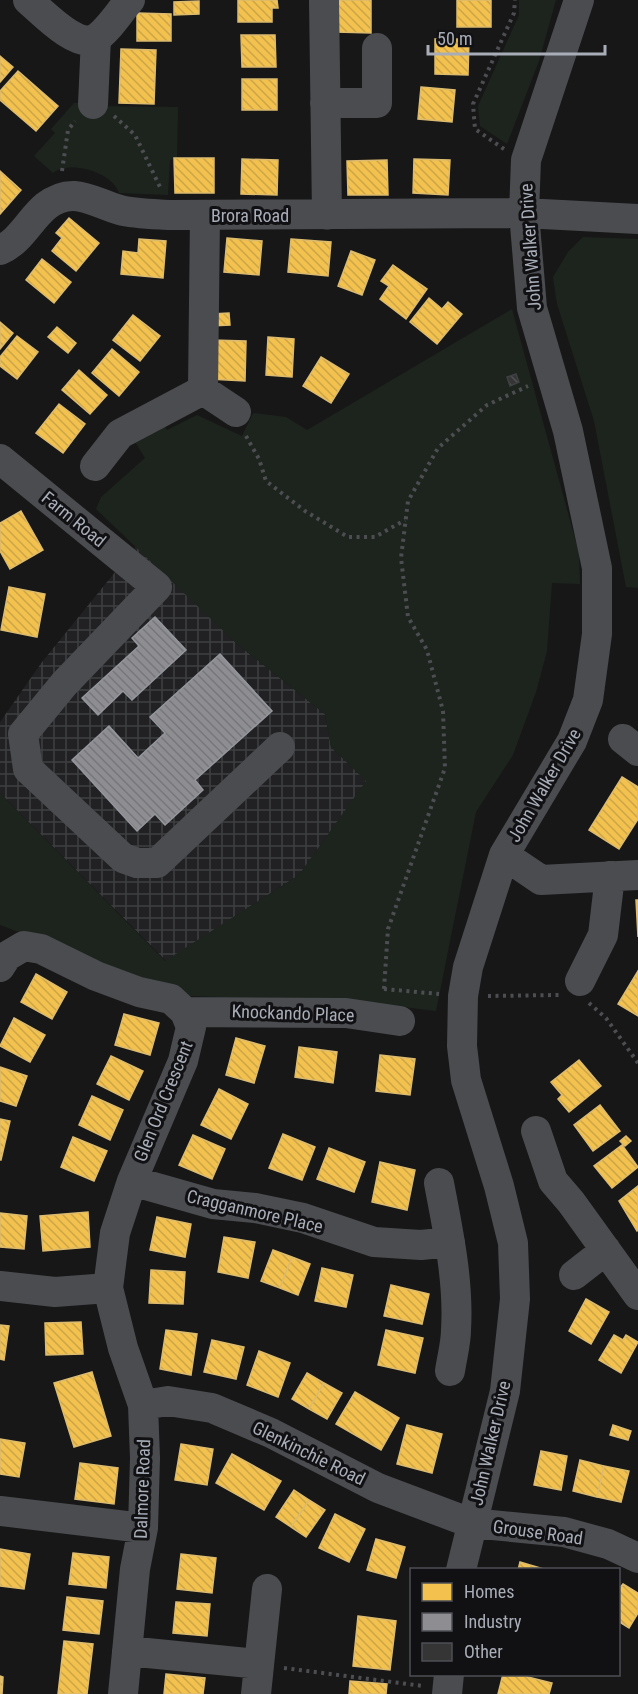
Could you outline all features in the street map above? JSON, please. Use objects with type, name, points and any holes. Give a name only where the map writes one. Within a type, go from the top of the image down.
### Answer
[{"type":"street","points":[[28,0],[69,34],[87,41],[96,38],[130,0]]},
{"type":"street","points":[[324,0],[327,215]]},
{"type":"street","name":"John Walker Drive","points":[[461,1568],[505,1391],[515,1299],[513,1243],[499,1186],[466,1080],[462,1046],[463,996],[468,967],[504,855],[572,741],[588,700],[597,634],[597,567],[568,431],[532,308],[524,213],[526,160],[579,0]]},
{"type":"street","points":[[93,104],[96,38]]},
{"type":"street","points":[[325,103],[377,103],[377,48]]},
{"type":"street","points":[[0,250],[9,246],[45,207],[62,196]]},
{"type":"street","name":"Brora Road","points":[[62,196],[87,196],[121,210],[171,215],[524,213],[638,219]]},
{"type":"street","points":[[203,390],[205,215]]},
{"type":"street","points":[[203,390],[236,412]]},
{"type":"street","points":[[95,466],[120,434],[203,390]]},
{"type":"street","name":"Farm Road","points":[[0,459],[149,578],[157,587],[64,684],[23,734],[28,769],[123,858],[137,863],[157,863],[280,747]]},
{"type":"street","points":[[504,855],[541,880],[624,875],[603,935],[576,993]]},
{"type":"street","name":"Glen Ord Crescent","points":[[0,967],[7,956],[24,946],[41,949],[139,992],[171,999],[185,1012],[192,1027],[183,1061],[132,1180],[116,1233],[108,1288]]},
{"type":"street","name":"Knockando Place","points":[[185,1012],[346,1013],[388,1009]]},
{"type":"street","points":[[536,1131],[553,1181],[571,1202],[638,1295]]},
{"type":"street","name":"Cragganmore Place","points":[[132,1180],[213,1204],[255,1208],[303,1218],[374,1242],[421,1245],[450,1242]]},
{"type":"street","points":[[439,1183],[450,1242],[456,1330],[450,1371]]},
{"type":"street","points":[[574,1275],[606,1250]]},
{"type":"street","points":[[0,1286],[55,1292],[108,1288]]},
{"type":"street","name":"Dalmore Road","points":[[108,1288],[123,1348],[142,1405],[145,1458],[143,1528],[135,1569],[123,1694]]},
{"type":"street","name":"Glenkinchie Road","points":[[142,1405],[168,1401],[212,1408],[271,1433],[378,1488],[471,1523]]},
{"type":"street","points":[[0,1511],[143,1528]]},
{"type":"street","name":"Grouse Road","points":[[471,1523],[564,1532],[608,1544],[638,1558]]},
{"type":"street","points":[[256,1694],[267,1589]]},
{"type":"street","points":[[127,1651],[259,1664]]},
{"type":"path","points":[[515,0],[514,13],[473,104],[474,121],[475,129],[496,145],[526,160]]},
{"type":"path","points":[[62,196],[63,152],[68,130],[82,112],[93,104],[117,117],[135,135],[171,215]]},
{"type":"path","points":[[553,380],[530,385],[487,405],[438,448],[408,501],[400,558],[408,617],[427,650],[443,711],[445,768],[387,929],[388,1009],[463,996],[576,993],[606,1018],[638,1063]]},
{"type":"path","points":[[236,412],[248,443],[259,459],[266,481],[305,512],[348,537],[375,537],[406,519]]},
{"type":"path","points":[[259,1664],[448,1686]]},
{"type":"shaded area","points":[[519,0],[556,0],[539,61],[507,144],[480,126],[478,106],[519,15]]},
{"type":"shaded area","points":[[74,103],[82,103],[82,106],[178,107],[177,159],[170,160],[168,195],[119,193],[108,179],[100,174],[80,168],[60,169],[53,173],[34,156],[55,133],[51,129]]},
{"type":"shaded area","points":[[583,237],[638,239],[638,588],[626,587],[594,421],[557,304],[553,277],[568,252]]},
{"type":"shaded area","points":[[512,309],[579,553],[580,584],[552,583],[547,651],[536,692],[513,755],[476,812],[436,1011],[370,1003],[189,996],[0,925],[0,793],[165,961],[299,875],[366,781],[331,747],[325,714],[236,643],[96,509],[101,497],[145,458],[135,442],[164,425],[167,430],[197,415],[242,436],[253,413],[286,417],[307,430]]},
{"type":"shaded area","points":[[137,545],[236,643],[325,714],[331,747],[367,781],[299,875],[166,961],[0,793],[0,722],[42,662]]},
{"type":"building: Homes","points":[[238,0],[277,0],[278,8],[272,8],[272,22],[238,22]]},
{"type":"building: Homes","points":[[337,0],[371,0],[371,33],[336,32]]},
{"type":"building: Homes","points":[[457,0],[491,0],[491,27],[457,27]]},
{"type":"building: Homes","points":[[199,1],[199,14],[174,15],[174,2]]},
{"type":"building: Homes","points":[[137,13],[171,14],[171,41],[137,41]]},
{"type":"building: Homes","points":[[241,35],[275,35],[276,67],[242,67]]},
{"type":"building: Homes","points":[[435,39],[469,39],[468,75],[435,74]]},
{"type":"building: Homes","points":[[121,49],[156,50],[154,104],[119,103]]},
{"type":"building: Homes","points":[[0,56],[13,67],[0,82]]},
{"type":"building: Homes","points":[[18,71],[58,106],[36,131],[0,100],[0,91]]},
{"type":"building: Homes","points":[[242,79],[277,79],[277,110],[242,110]]},
{"type":"building: Homes","points":[[421,87],[455,90],[452,122],[418,119]]},
{"type":"building: Homes","points":[[174,158],[214,158],[214,193],[175,193]]},
{"type":"building: Homes","points":[[242,159],[278,160],[277,195],[241,194]]},
{"type":"building: Homes","points":[[414,159],[450,160],[448,195],[413,193]]},
{"type":"building: Homes","points":[[387,160],[388,195],[348,195],[347,161]]},
{"type":"building: Homes","points":[[0,171],[21,190],[0,214]]},
{"type":"building: Homes","points":[[69,218],[99,243],[76,271],[52,251],[62,238],[56,233]]},
{"type":"building: Homes","points":[[227,238],[262,241],[259,275],[224,272]]},
{"type":"building: Homes","points":[[139,239],[166,241],[163,278],[121,274],[123,251],[138,253]]},
{"type":"building: Homes","points":[[291,239],[331,242],[328,276],[288,272]]},
{"type":"building: Homes","points":[[351,251],[375,260],[362,295],[338,286]]},
{"type":"building: Homes","points":[[42,259],[71,282],[54,303],[26,280]]},
{"type":"building: Homes","points":[[393,265],[427,289],[406,319],[380,299],[389,286],[381,281]]},
{"type":"building: Homes","points":[[429,298],[442,309],[448,302],[462,314],[437,344],[410,322]]},
{"type":"building: Homes","points":[[229,313],[230,325],[211,326],[211,314]]},
{"type":"building: Homes","points":[[133,315],[160,336],[140,361],[113,340]]},
{"type":"building: Homes","points":[[0,322],[13,333],[0,349]]},
{"type":"building: Homes","points":[[57,327],[76,343],[68,353],[48,337]]},
{"type":"building: Homes","points":[[17,336],[38,352],[17,379],[0,366],[0,357]]},
{"type":"building: Homes","points":[[268,337],[294,339],[292,377],[266,375]]},
{"type":"building: Homes","points":[[211,340],[246,341],[245,381],[209,379]]},
{"type":"building: Homes","points":[[112,349],[139,372],[119,396],[92,373]]},
{"type":"building: Homes","points":[[321,357],[349,374],[331,403],[303,386]]},
{"type":"building: Homes","points":[[79,370],[107,395],[90,414],[62,390]]},
{"type":"building: Homes","points":[[59,404],[85,424],[63,453],[36,433]]},
{"type":"building: Homes","points":[[21,511],[43,550],[10,569],[0,551],[0,523]]},
{"type":"building: Homes","points":[[9,587],[45,594],[37,637],[1,630]]},
{"type":"building: Homes","points":[[622,777],[638,787],[638,819],[619,849],[589,830]]},
{"type":"building: Homes","points":[[636,900],[638,900],[638,937]]},
{"type":"building: Homes","points":[[638,971],[638,1016],[618,1004]]},
{"type":"building: Homes","points":[[36,974],[67,992],[52,1019],[21,1002]]},
{"type":"building: Homes","points":[[124,1014],[159,1023],[150,1055],[115,1045]]},
{"type":"building: Homes","points":[[14,1018],[45,1035],[30,1062],[0,1046]]},
{"type":"building: Homes","points":[[236,1038],[265,1046],[254,1083],[226,1075]]},
{"type":"building: Homes","points":[[299,1047],[337,1052],[333,1083],[295,1077]]},
{"type":"building: Homes","points":[[380,1055],[415,1059],[410,1095],[376,1091]]},
{"type":"building: Homes","points":[[111,1056],[143,1071],[129,1100],[97,1084]]},
{"type":"building: Homes","points":[[579,1060],[601,1086],[569,1112],[558,1099],[562,1095],[551,1082]]},
{"type":"building: Homes","points":[[0,1067],[27,1076],[16,1106],[0,1101]]},
{"type":"building: Homes","points":[[219,1089],[248,1104],[231,1139],[201,1125]]},
{"type":"building: Homes","points":[[92,1096],[123,1110],[110,1140],[79,1125]]},
{"type":"building: Homes","points":[[600,1105],[620,1131],[593,1151],[574,1125]]},
{"type":"building: Homes","points":[[0,1119],[10,1121],[1,1160],[0,1160]]},
{"type":"building: Homes","points":[[283,1134],[315,1147],[302,1180],[269,1168]]},
{"type":"building: Homes","points":[[193,1135],[225,1149],[212,1179],[179,1165]]},
{"type":"building: Homes","points":[[626,1136],[631,1141],[625,1146],[620,1141]]},
{"type":"building: Homes","points":[[73,1137],[107,1151],[94,1181],[61,1167]]},
{"type":"building: Homes","points":[[622,1145],[638,1167],[612,1188],[594,1166]]},
{"type":"building: Homes","points":[[329,1148],[365,1162],[354,1192],[317,1179]]},
{"type":"building: Homes","points":[[380,1162],[415,1170],[407,1210],[372,1202]]},
{"type":"building: Homes","points":[[638,1186],[638,1230],[637,1231],[619,1201]]},
{"type":"building: Homes","points":[[88,1212],[90,1247],[43,1251],[40,1216]]},
{"type":"building: Homes","points":[[0,1213],[27,1216],[24,1249],[0,1247]]},
{"type":"building: Homes","points":[[157,1217],[191,1224],[185,1257],[150,1250]]},
{"type":"building: Homes","points":[[224,1237],[255,1242],[248,1278],[218,1272]]},
{"type":"building: Homes","points":[[273,1250],[292,1257],[280,1288],[261,1281]]},
{"type":"building: Homes","points":[[292,1257],[310,1264],[298,1295],[280,1288]]},
{"type":"building: Homes","points":[[322,1268],[353,1275],[346,1307],[315,1301]]},
{"type":"building: Homes","points":[[151,1270],[185,1272],[183,1304],[149,1303]]},
{"type":"building: Homes","points":[[391,1285],[429,1294],[422,1324],[384,1316]]},
{"type":"building: Homes","points":[[586,1299],[609,1312],[591,1344],[569,1331]]},
{"type":"building: Homes","points":[[81,1322],[83,1354],[46,1355],[45,1323]]},
{"type":"building: Homes","points":[[0,1325],[9,1326],[4,1360],[0,1359]]},
{"type":"building: Homes","points":[[166,1330],[197,1334],[191,1375],[160,1369]]},
{"type":"building: Homes","points":[[386,1330],[423,1338],[415,1373],[378,1365]]},
{"type":"building: Homes","points":[[614,1335],[623,1340],[626,1335],[638,1342],[621,1373],[599,1360]]},
{"type":"building: Homes","points":[[212,1340],[244,1347],[236,1379],[204,1372]]},
{"type":"building: Homes","points":[[259,1351],[290,1363],[278,1397],[247,1385]]},
{"type":"building: Homes","points":[[92,1372],[111,1436],[74,1447],[54,1383]]},
{"type":"building: Homes","points":[[307,1373],[324,1383],[309,1409],[292,1399]]},
{"type":"building: Homes","points":[[324,1383],[342,1393],[327,1419],[309,1409]]},
{"type":"building: Homes","points":[[355,1392],[399,1418],[381,1450],[336,1424]]},
{"type":"building: Homes","points":[[407,1425],[442,1434],[432,1473],[397,1464]]},
{"type":"building: Homes","points":[[613,1425],[631,1431],[628,1440],[610,1435]]},
{"type":"building: Homes","points":[[0,1439],[25,1443],[19,1477],[0,1474]]},
{"type":"building: Homes","points":[[181,1444],[213,1449],[207,1485],[175,1480]]},
{"type":"building: Homes","points":[[541,1451],[567,1456],[561,1490],[534,1485]]},
{"type":"building: Homes","points":[[232,1454],[281,1481],[264,1510],[216,1483]]},
{"type":"building: Homes","points":[[580,1460],[604,1466],[597,1497],[573,1491]]},
{"type":"building: Homes","points":[[80,1463],[118,1468],[114,1504],[75,1499]]},
{"type":"building: Homes","points":[[604,1466],[629,1471],[621,1502],[597,1497]]},
{"type":"building: Homes","points":[[294,1490],[309,1500],[291,1527],[276,1517]]},
{"type":"building: Homes","points":[[309,1500],[325,1510],[306,1537],[291,1527]]},
{"type":"building: Homes","points":[[335,1514],[365,1529],[349,1562],[319,1548]]},
{"type":"building: Homes","points":[[376,1539],[405,1547],[396,1578],[367,1570]]},
{"type":"building: Homes","points":[[0,1549],[30,1554],[24,1589],[0,1586]]},
{"type":"building: Homes","points":[[73,1553],[109,1557],[106,1588],[69,1584]]},
{"type":"building: Homes","points":[[181,1554],[216,1558],[212,1593],[177,1589]]},
{"type":"building: Homes","points":[[520,1562],[540,1568],[518,1568]]},
{"type":"building: Homes","points":[[623,1584],[638,1593],[638,1613],[629,1628],[620,1622],[620,1588]]},
{"type":"building: Homes","points":[[67,1597],[103,1601],[99,1634],[63,1630]]},
{"type":"building: Homes","points":[[176,1602],[210,1604],[207,1636],[173,1633]]},
{"type":"building: Homes","points":[[358,1616],[396,1621],[390,1670],[353,1666]]},
{"type":"building: Homes","points":[[64,1641],[93,1644],[87,1694],[58,1694]]},
{"type":"building: Homes","points":[[166,1674],[205,1678],[203,1694],[164,1694]]},
{"type":"building: Homes","points":[[0,1676],[3,1677],[2,1694],[0,1694]]},
{"type":"building: Homes","points":[[502,1676],[524,1676],[552,1683],[549,1694],[498,1694]]},
{"type":"building: Homes","points":[[350,1681],[387,1684],[386,1694],[349,1694]]},
{"type":"building: Industry","points":[[155,617],[186,650],[132,700],[123,691],[98,715],[82,698],[139,646],[132,638]]},
{"type":"building: Industry","points":[[220,654],[272,711],[195,780],[203,790],[165,825],[155,814],[137,831],[72,760],[109,726],[138,758],[165,733],[150,717]]},
{"type":"building: Other","points":[[516,374],[519,382],[510,386],[507,377]]}]
